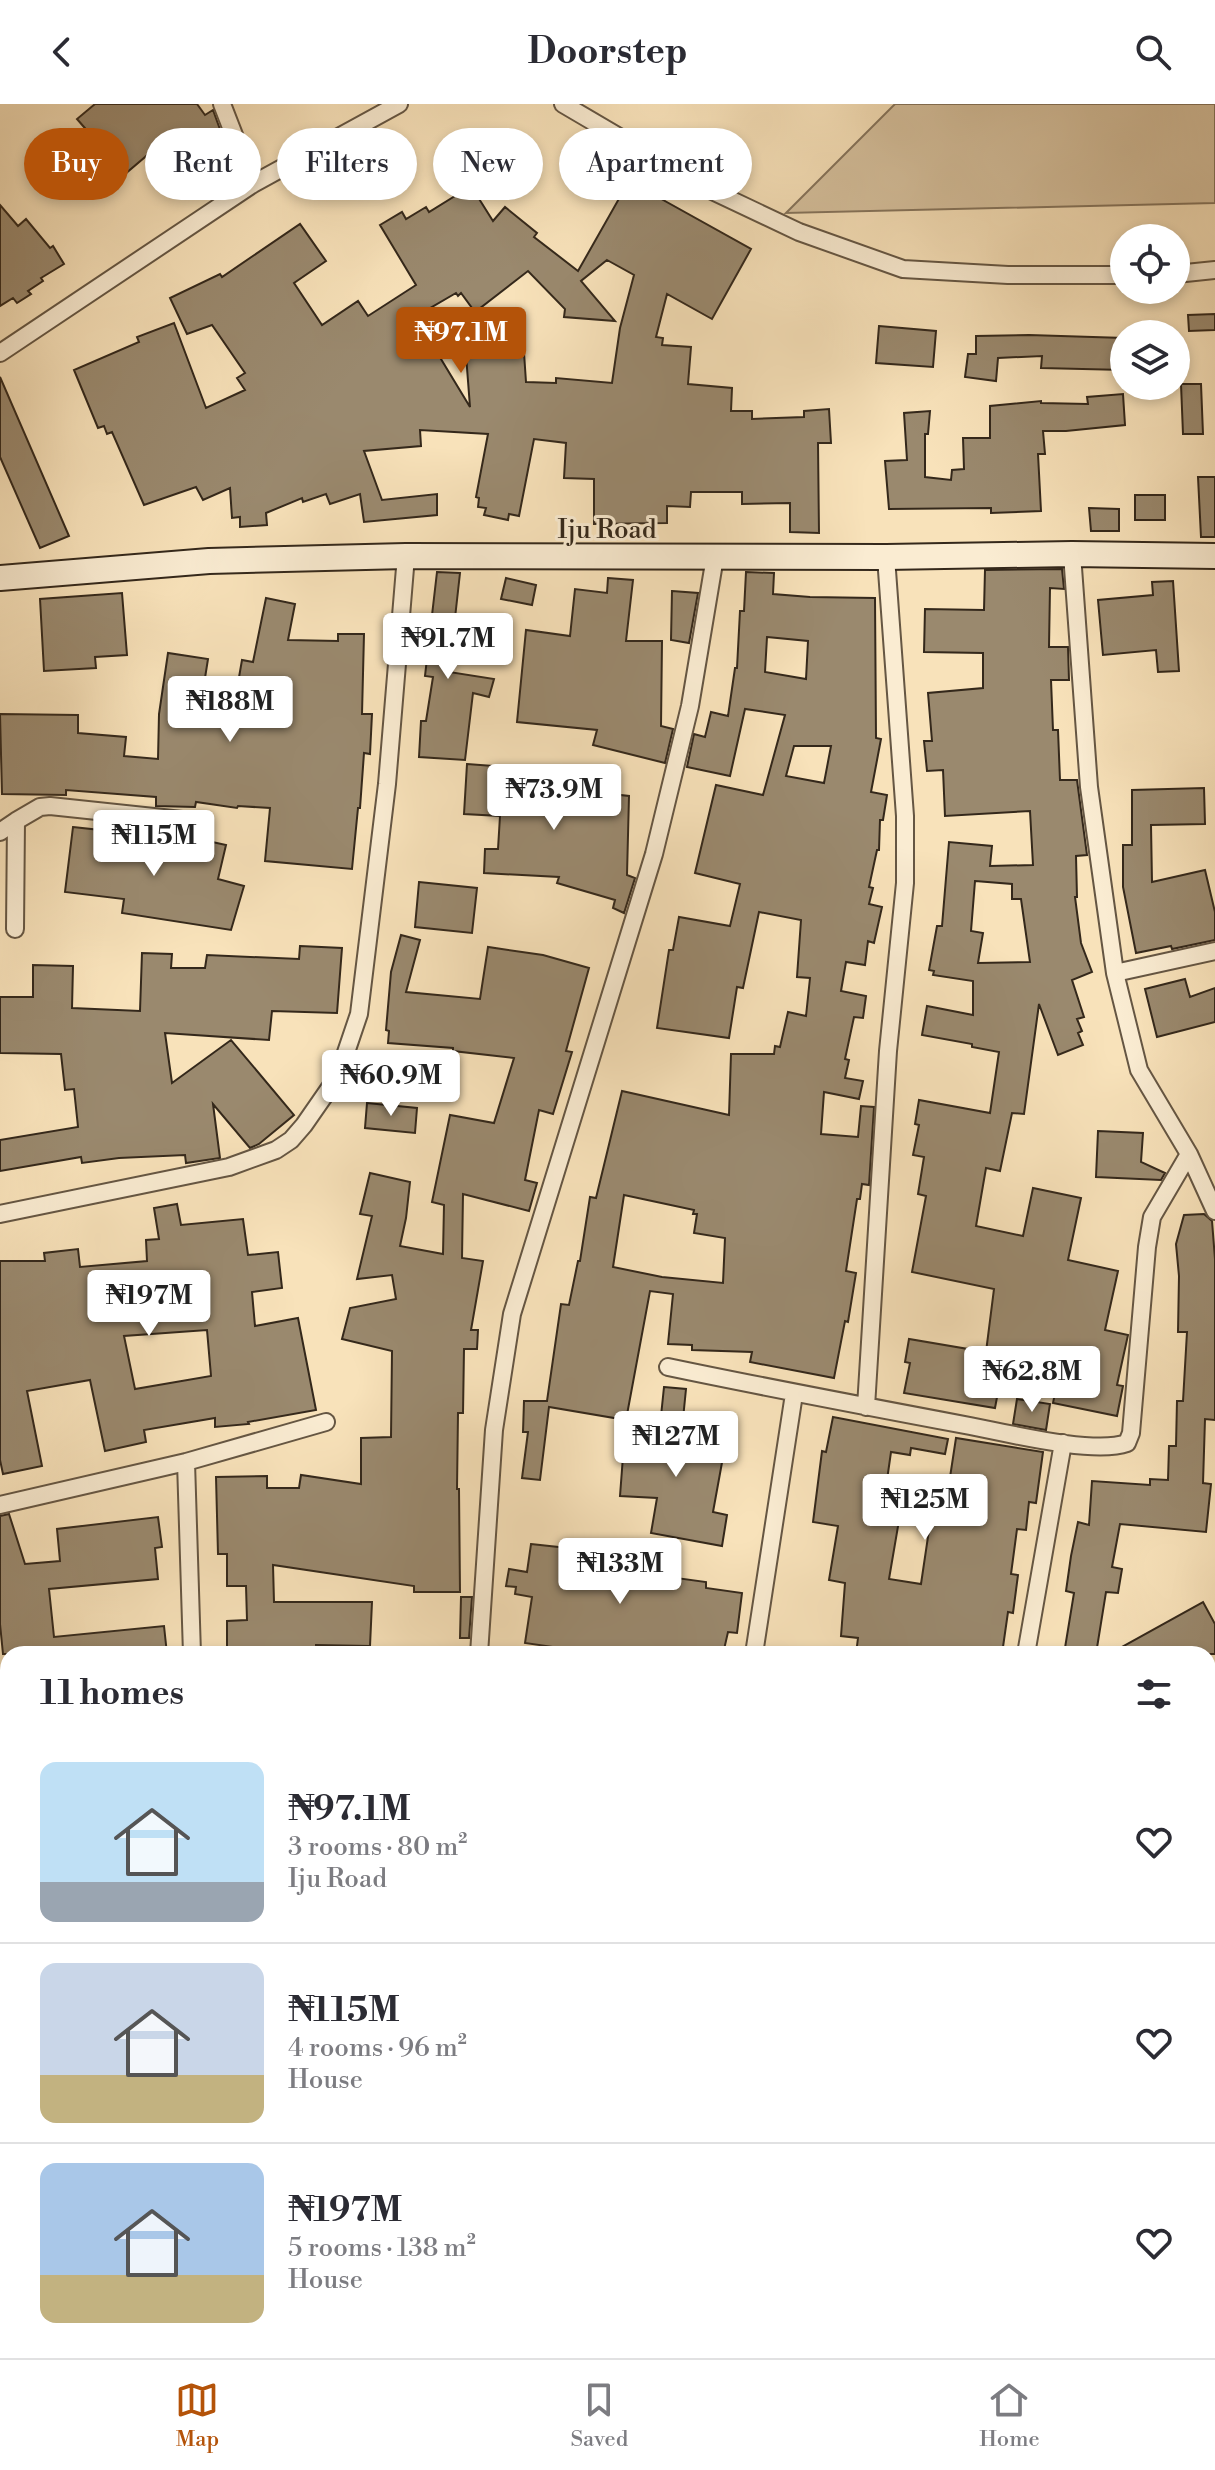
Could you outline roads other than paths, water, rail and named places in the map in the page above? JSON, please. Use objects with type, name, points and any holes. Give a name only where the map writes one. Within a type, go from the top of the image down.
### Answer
[{"type":"main road","name":"Iju Road","points":[[0,578],[209,561],[406,556],[1215,556]]},
{"type":"street","points":[[222,104],[231,128]]},
{"type":"street","points":[[261,180],[399,104]]},
{"type":"street","points":[[563,104],[706,188],[799,232],[903,269],[1008,275],[1110,275]]},
{"type":"street","points":[[0,353],[229,200]]},
{"type":"street","points":[[1190,273],[1215,270]]},
{"type":"street","points":[[1072,554],[1089,787],[1115,973],[1139,1070],[1189,1154],[1215,1211]]},
{"type":"street","points":[[0,1214],[229,1167],[276,1150],[291,1140],[304,1125],[338,1076],[359,1014],[387,784],[406,556]]},
{"type":"street","points":[[480,1646],[494,1430],[512,1314],[654,854],[690,706],[715,557]]},
{"type":"street","points":[[866,1407],[888,1051],[905,883],[905,816],[886,557]]},
{"type":"street","points":[[0,832],[40,807],[50,806],[182,820]]},
{"type":"street","points":[[15,929],[16,821]]},
{"type":"street","points":[[1115,973],[1215,951]]},
{"type":"street","points":[[668,1367],[794,1394],[1063,1443],[1116,1447],[1127,1443],[1131,1433],[1152,1217],[1189,1154]]},
{"type":"street","points":[[755,1646],[794,1394]]},
{"type":"street","points":[[0,1505],[186,1462],[326,1422]]},
{"type":"street","points":[[1027,1646],[1063,1443]]},
{"type":"street","points":[[186,1462],[192,1646]]}]
